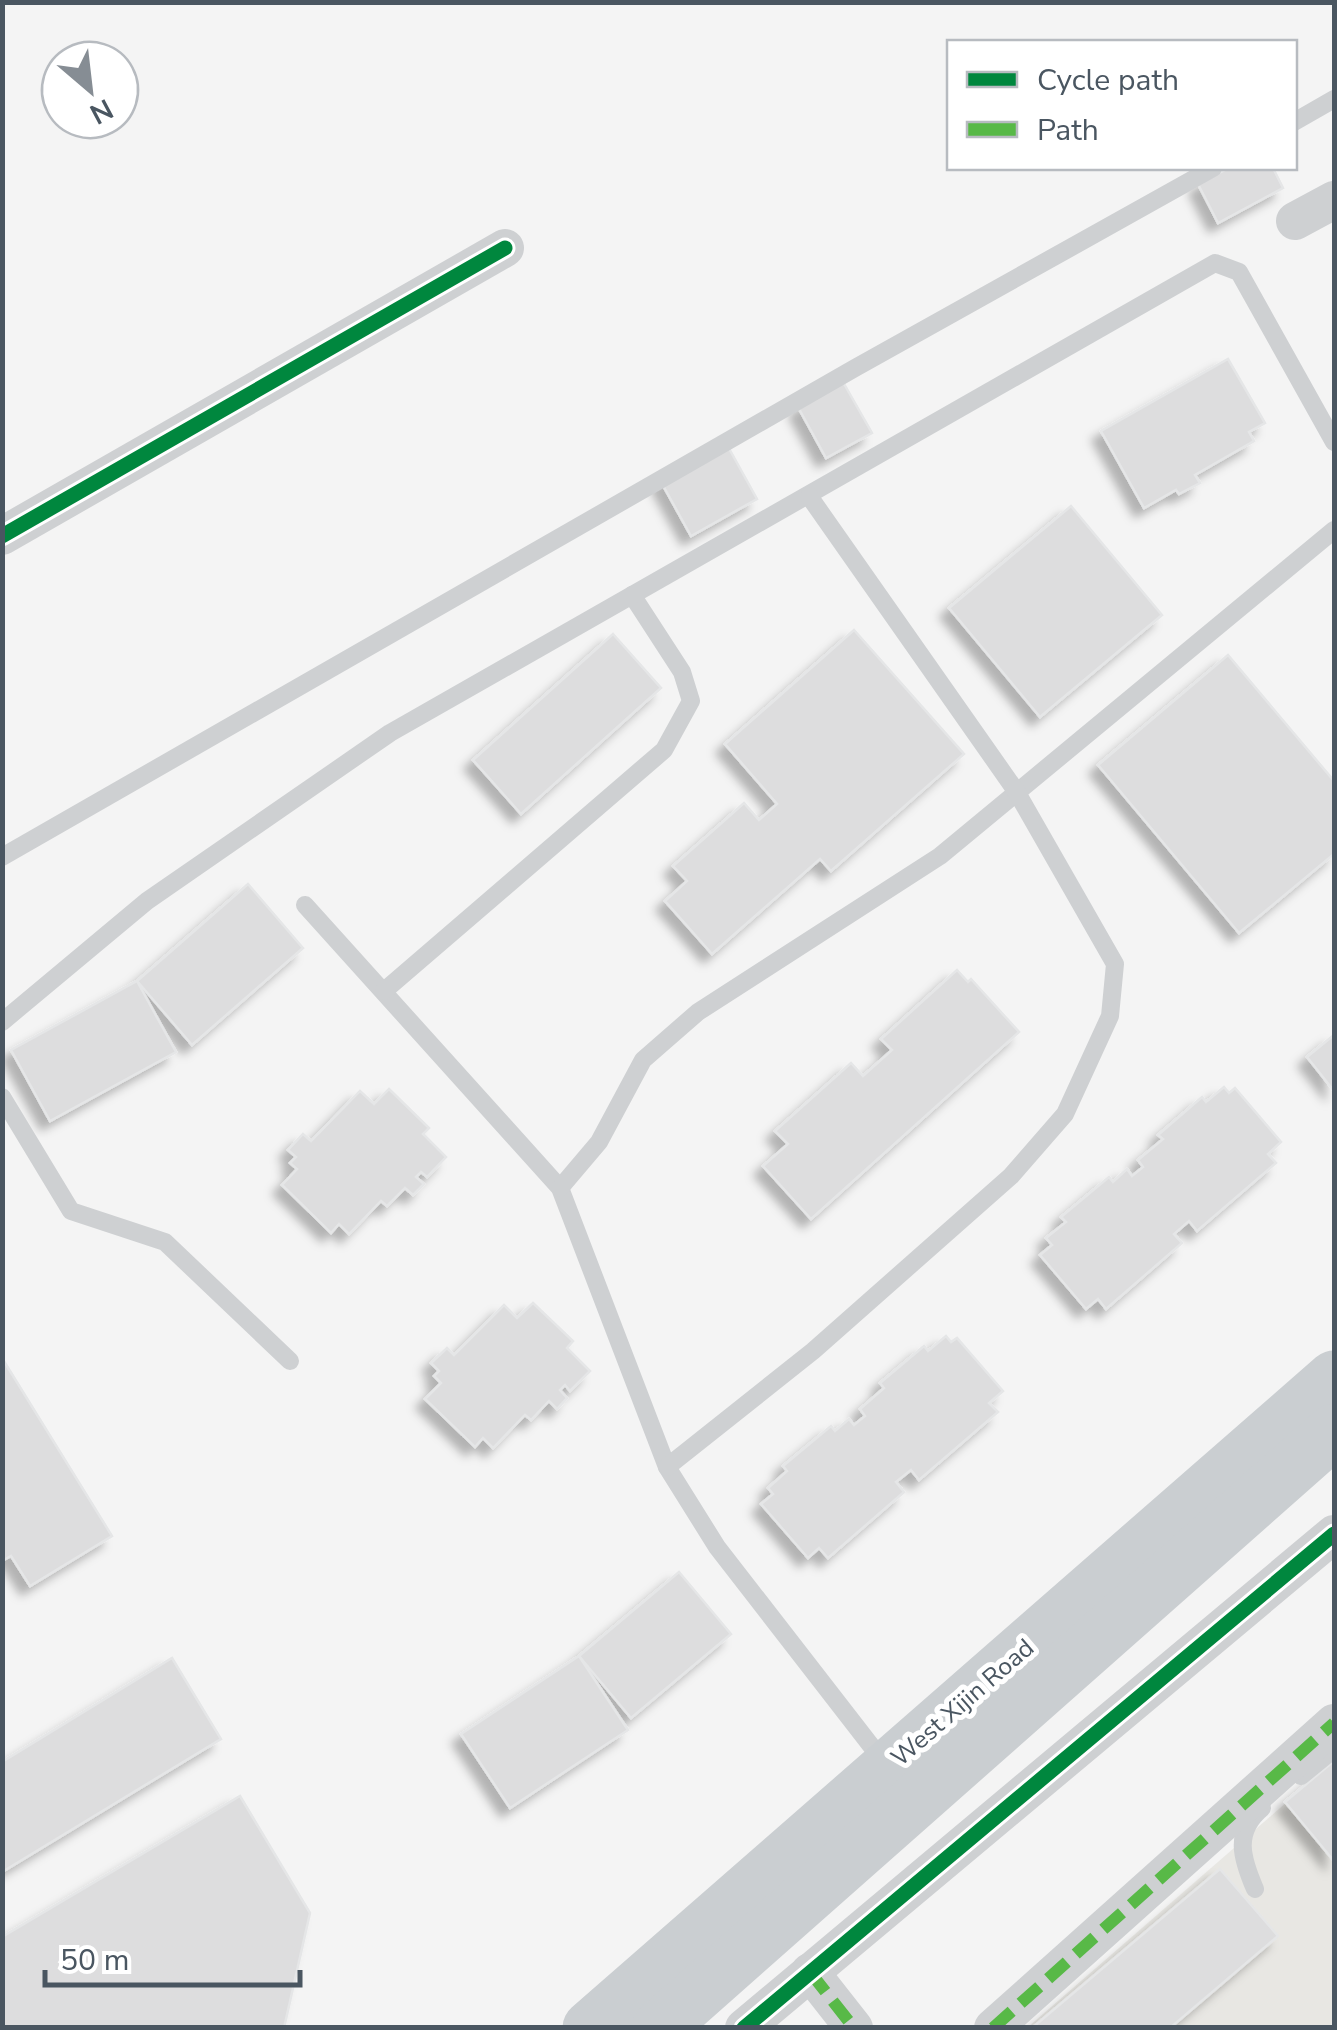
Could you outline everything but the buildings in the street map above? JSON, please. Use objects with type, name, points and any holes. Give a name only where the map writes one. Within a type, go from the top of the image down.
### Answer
[{"type":"main road","name":"West Xijin Road","points":[[590,2028],[1334,1378]]},
{"type":"main road","name":"West Xijin Road","points":[[659,2028],[1334,1431]]},
{"type":"street","points":[[1296,222],[1334,200]]},
{"type":"street","points":[[2,536],[505,248]]},
{"type":"street","points":[[744,2028],[1334,1534]]},
{"type":"street","points":[[994,2028],[1334,1723]]},
{"type":"street","points":[[810,1972],[854,2028]]},
{"type":"lane","points":[[1297,120],[1334,99]]},
{"type":"lane","points":[[2,856],[872,358],[1209,170]]},
{"type":"lane","points":[[2,1022],[147,901],[390,733],[1215,263],[1239,272],[1334,442]]},
{"type":"lane","points":[[667,1467],[814,1350],[1011,1176],[1066,1114],[1110,1016],[1115,964],[1016,791],[808,496]]},
{"type":"lane","points":[[560,1188],[599,1142],[643,1060],[698,1012],[940,856],[1334,530]]},
{"type":"lane","points":[[384,991],[664,750],[691,701],[682,672],[632,595]]},
{"type":"lane","points":[[305,905],[560,1188],[667,1467],[717,1547],[888,1767]]},
{"type":"lane","points":[[2,1098],[70,1211],[165,1242],[290,1360]]},
{"type":"lane","points":[[1255,1888],[1244,1864],[1242,1840],[1253,1816],[1334,1749]]},
{"type":"shaded area","points":[[1334,1761],[1334,2027],[1028,2027]]},
{"type":"marked path","points":[[993,2028],[1334,1723]]},
{"type":"marked path","points":[[810,1972],[854,2028]]},
{"type":"cycle path","points":[[2,536],[505,248]]},
{"type":"cycle path","points":[[744,2028],[1334,1534]]}]
